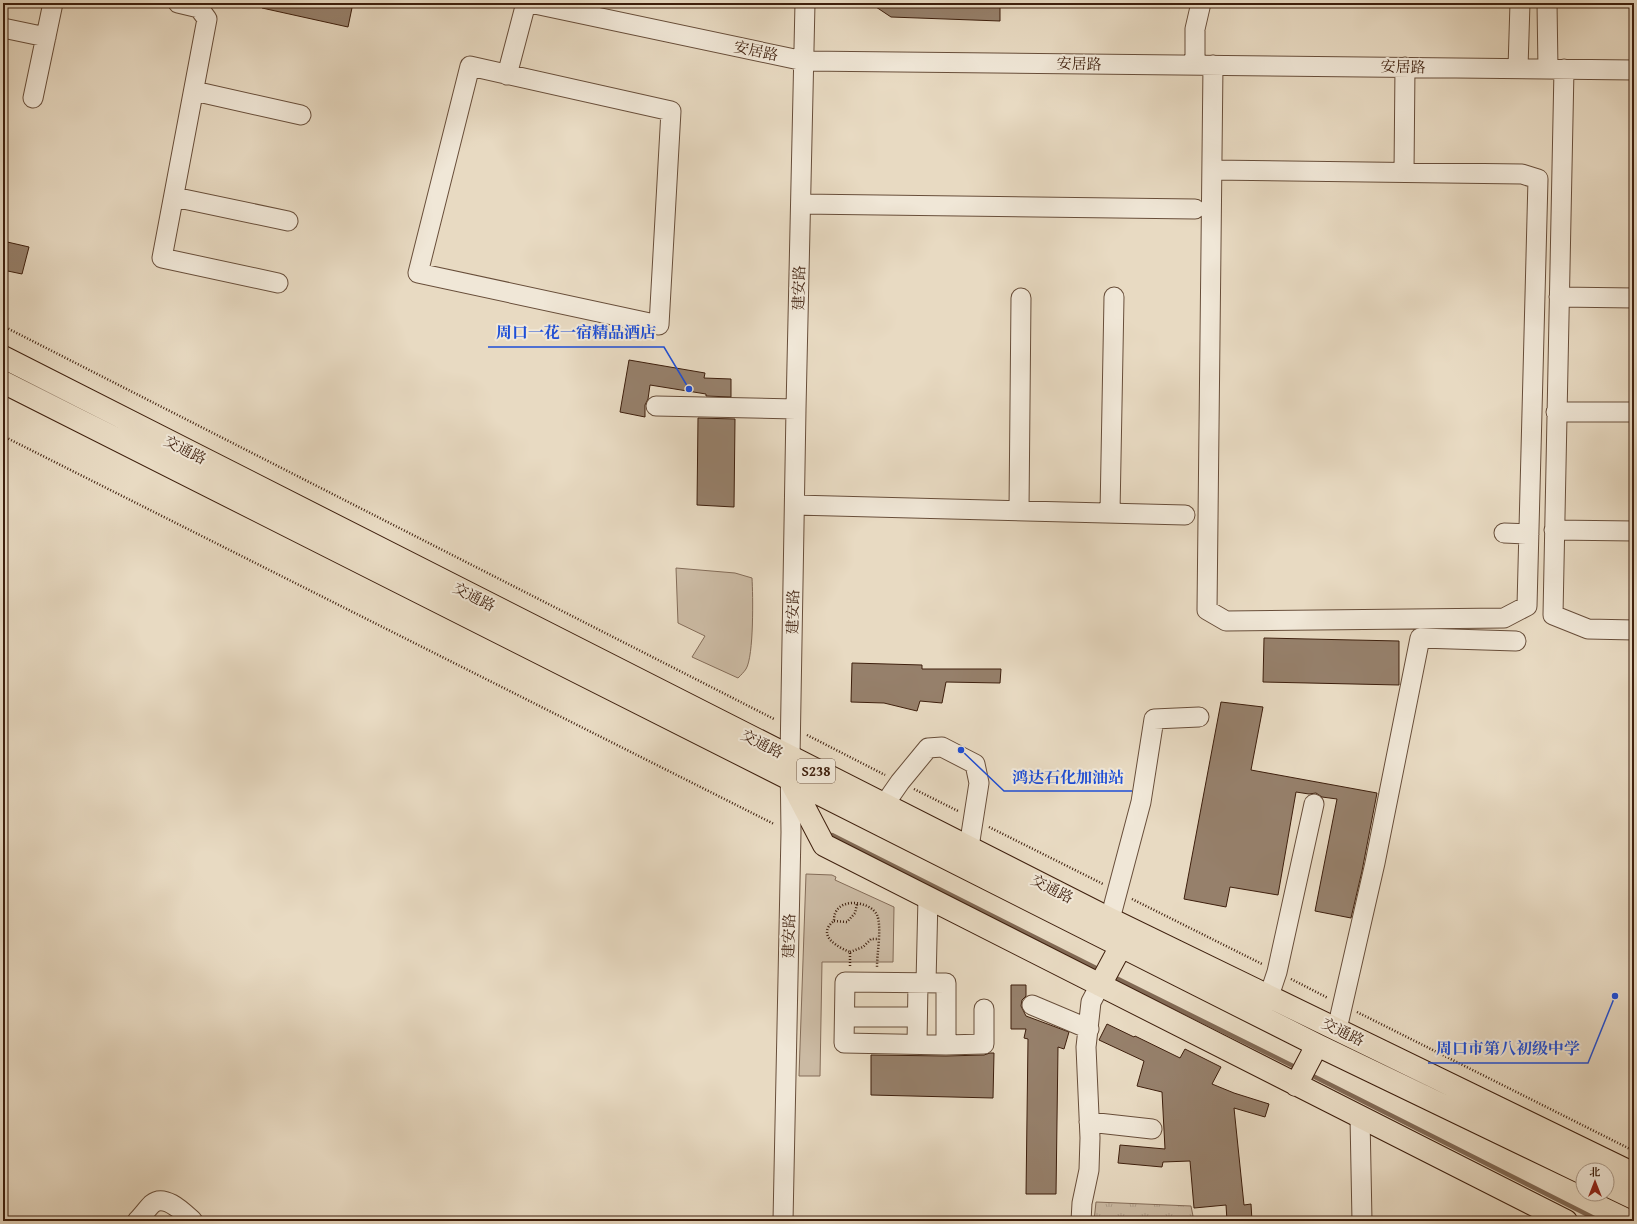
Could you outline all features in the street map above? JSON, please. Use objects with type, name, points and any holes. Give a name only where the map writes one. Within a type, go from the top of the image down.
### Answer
[{"type":"main road","name":"交通路","points":[[3,357],[790,758],[1110,919],[1633,1171]]},
{"type":"main road","name":"交通路","points":[[3,382],[1317,1046],[1575,1169]]},
{"type":"main road","points":[[790,780],[824,845],[1566,1221]]},
{"type":"main road","points":[[1100,985],[1121,946]]},
{"type":"main road","points":[[1296,1085],[1317,1046]]},
{"type":"main road","points":[[1615,1189],[1634,1198]]},
{"type":"street","points":[[33,98],[53,3]]},
{"type":"street","points":[[178,3],[199,8],[207,20],[162,258],[278,283]]},
{"type":"street","name":"建安路","points":[[783,1221],[791,832],[790,727],[805,3]]},
{"type":"street","points":[[1201,3],[1195,29],[1204,65],[1212,170],[1206,610],[1226,621],[1504,618],[1527,606],[1538,179],[1522,174],[1212,170]]},
{"type":"street","points":[[1518,68],[1520,3]]},
{"type":"street","points":[[1547,3],[1556,69],[1559,297],[1553,615],[1588,629],[1634,630]]},
{"type":"street","points":[[507,75],[535,4]]},
{"type":"street","name":"安居路","points":[[535,4],[804,61],[1634,70]]},
{"type":"street","points":[[3,28],[46,37]]},
{"type":"street","points":[[470,66],[507,75],[671,111],[659,325],[418,273],[470,66]]},
{"type":"street","points":[[1404,172],[1405,67]]},
{"type":"street","points":[[194,91],[301,116]]},
{"type":"street","points":[[174,197],[288,221]]},
{"type":"street","points":[[801,204],[1195,209]]},
{"type":"street","points":[[1110,513],[1114,297]]},
{"type":"street","points":[[1559,297],[1634,298]]},
{"type":"street","points":[[1019,511],[1021,298]]},
{"type":"street","points":[[656,406],[796,409]]},
{"type":"street","points":[[1556,412],[1634,412]]},
{"type":"street","points":[[795,505],[1185,515]]},
{"type":"street","points":[[1554,530],[1634,531]]},
{"type":"street","points":[[1504,533],[1529,534]]},
{"type":"street","points":[[1337,1029],[1375,863],[1420,638],[1516,641]]},
{"type":"street","points":[[1110,919],[1141,802],[1154,719],[1199,717]]},
{"type":"street","points":[[884,805],[900,782],[928,748],[942,747],[975,764],[979,783],[968,847]]},
{"type":"street","points":[[1269,996],[1277,972],[1314,804]]},
{"type":"street","points":[[917,1044],[917,1017],[926,983],[932,899]]},
{"type":"street","points":[[946,1045],[946,983],[846,982],[844,1043],[946,1045],[984,1044],[984,1009]]},
{"type":"street","points":[[1081,1221],[1082,1203],[1089,1170],[1086,1047],[1091,1002],[1100,985]]},
{"type":"street","points":[[1032,1005],[1089,1029]]},
{"type":"street","points":[[845,1016],[917,1017]]},
{"type":"street","points":[[1360,1117],[1362,1221]]},
{"type":"street","points":[[1089,1122],[1152,1129]]},
{"type":"street","points":[[137,1221],[154,1203],[165,1201],[180,1209],[193,1221]]},
{"type":"path","points":[[3,326],[790,727],[1634,1151]]},
{"type":"path","points":[[876,982],[878,939],[878,923],[877,916],[873,908],[865,904],[844,904],[838,907],[834,915],[834,921],[827,932],[827,936],[838,948],[850,952],[863,947],[871,939],[878,939]]},
{"type":"path","points":[[834,921],[847,922],[855,913],[857,905]]},
{"type":"path","points":[[850,952],[851,982]]},
{"type":"green space","points":[[676,568],[735,573],[752,578],[752,639],[749,662],[746,669],[738,678],[692,657],[705,636],[678,623]]},
{"type":"green space","points":[[806,874],[832,875],[836,877],[835,880],[894,907],[893,962],[822,962],[820,1076],[799,1076]]},
{"type":"green space","points":[[1096,1202],[1191,1206],[1194,1221],[1094,1221]]},
{"type":"building","points":[[263,3],[353,3],[348,27],[262,8]]},
{"type":"building","points":[[870,3],[1000,3],[1000,21],[891,17]]},
{"type":"building","points":[[3,241],[29,247],[22,274],[3,270]]},
{"type":"building","points":[[629,360],[705,373],[704,378],[731,379],[731,397],[706,396],[706,394],[650,385],[648,399],[645,405],[645,417],[620,412]]},
{"type":"building","points":[[698,418],[735,419],[734,507],[697,505]]},
{"type":"building","points":[[1264,638],[1399,641],[1399,685],[1263,682]]},
{"type":"building","points":[[852,663],[922,665],[922,669],[1001,669],[1000,683],[946,682],[942,703],[920,701],[917,711],[884,703],[851,702]]},
{"type":"building","points":[[1221,702],[1263,707],[1251,770],[1377,793],[1351,918],[1315,911],[1337,799],[1322,797],[1316,793],[1309,794],[1296,792],[1278,895],[1230,887],[1226,907],[1184,899]]},
{"type":"building","points":[[1011,985],[1026,985],[1026,996],[1022,1000],[1021,1006],[1026,1016],[1069,1032],[1064,1049],[1058,1047],[1056,1194],[1026,1194],[1028,1039],[1024,1038],[1026,1029],[1011,1029]]},
{"type":"building","points":[[1107,1024],[1180,1058],[1185,1049],[1221,1067],[1212,1084],[1234,1093],[1269,1104],[1265,1117],[1234,1108],[1244,1205],[1251,1204],[1252,1221],[1227,1221],[1226,1205],[1194,1208],[1190,1161],[1163,1162],[1162,1167],[1118,1163],[1120,1145],[1165,1149],[1162,1092],[1137,1086],[1144,1061],[1099,1040]]},
{"type":"building","points":[[994,1053],[993,1098],[871,1095],[871,1055],[946,1056],[984,1055]]},
{"type":"waterway","points":[[832,835],[1102,971]]},
{"type":"waterway","points":[[1112,976],[1299,1069]]},
{"type":"waterway","points":[[1309,1074],[1600,1221]]},
{"type":"place","name":"周口一花一宿精品酒店","points":[[689,389]]},
{"type":"place","name":"鸿达石化加油站","points":[[961,750]]},
{"type":"place","name":"周口市第八初级中学","points":[[1615,996]]}]
